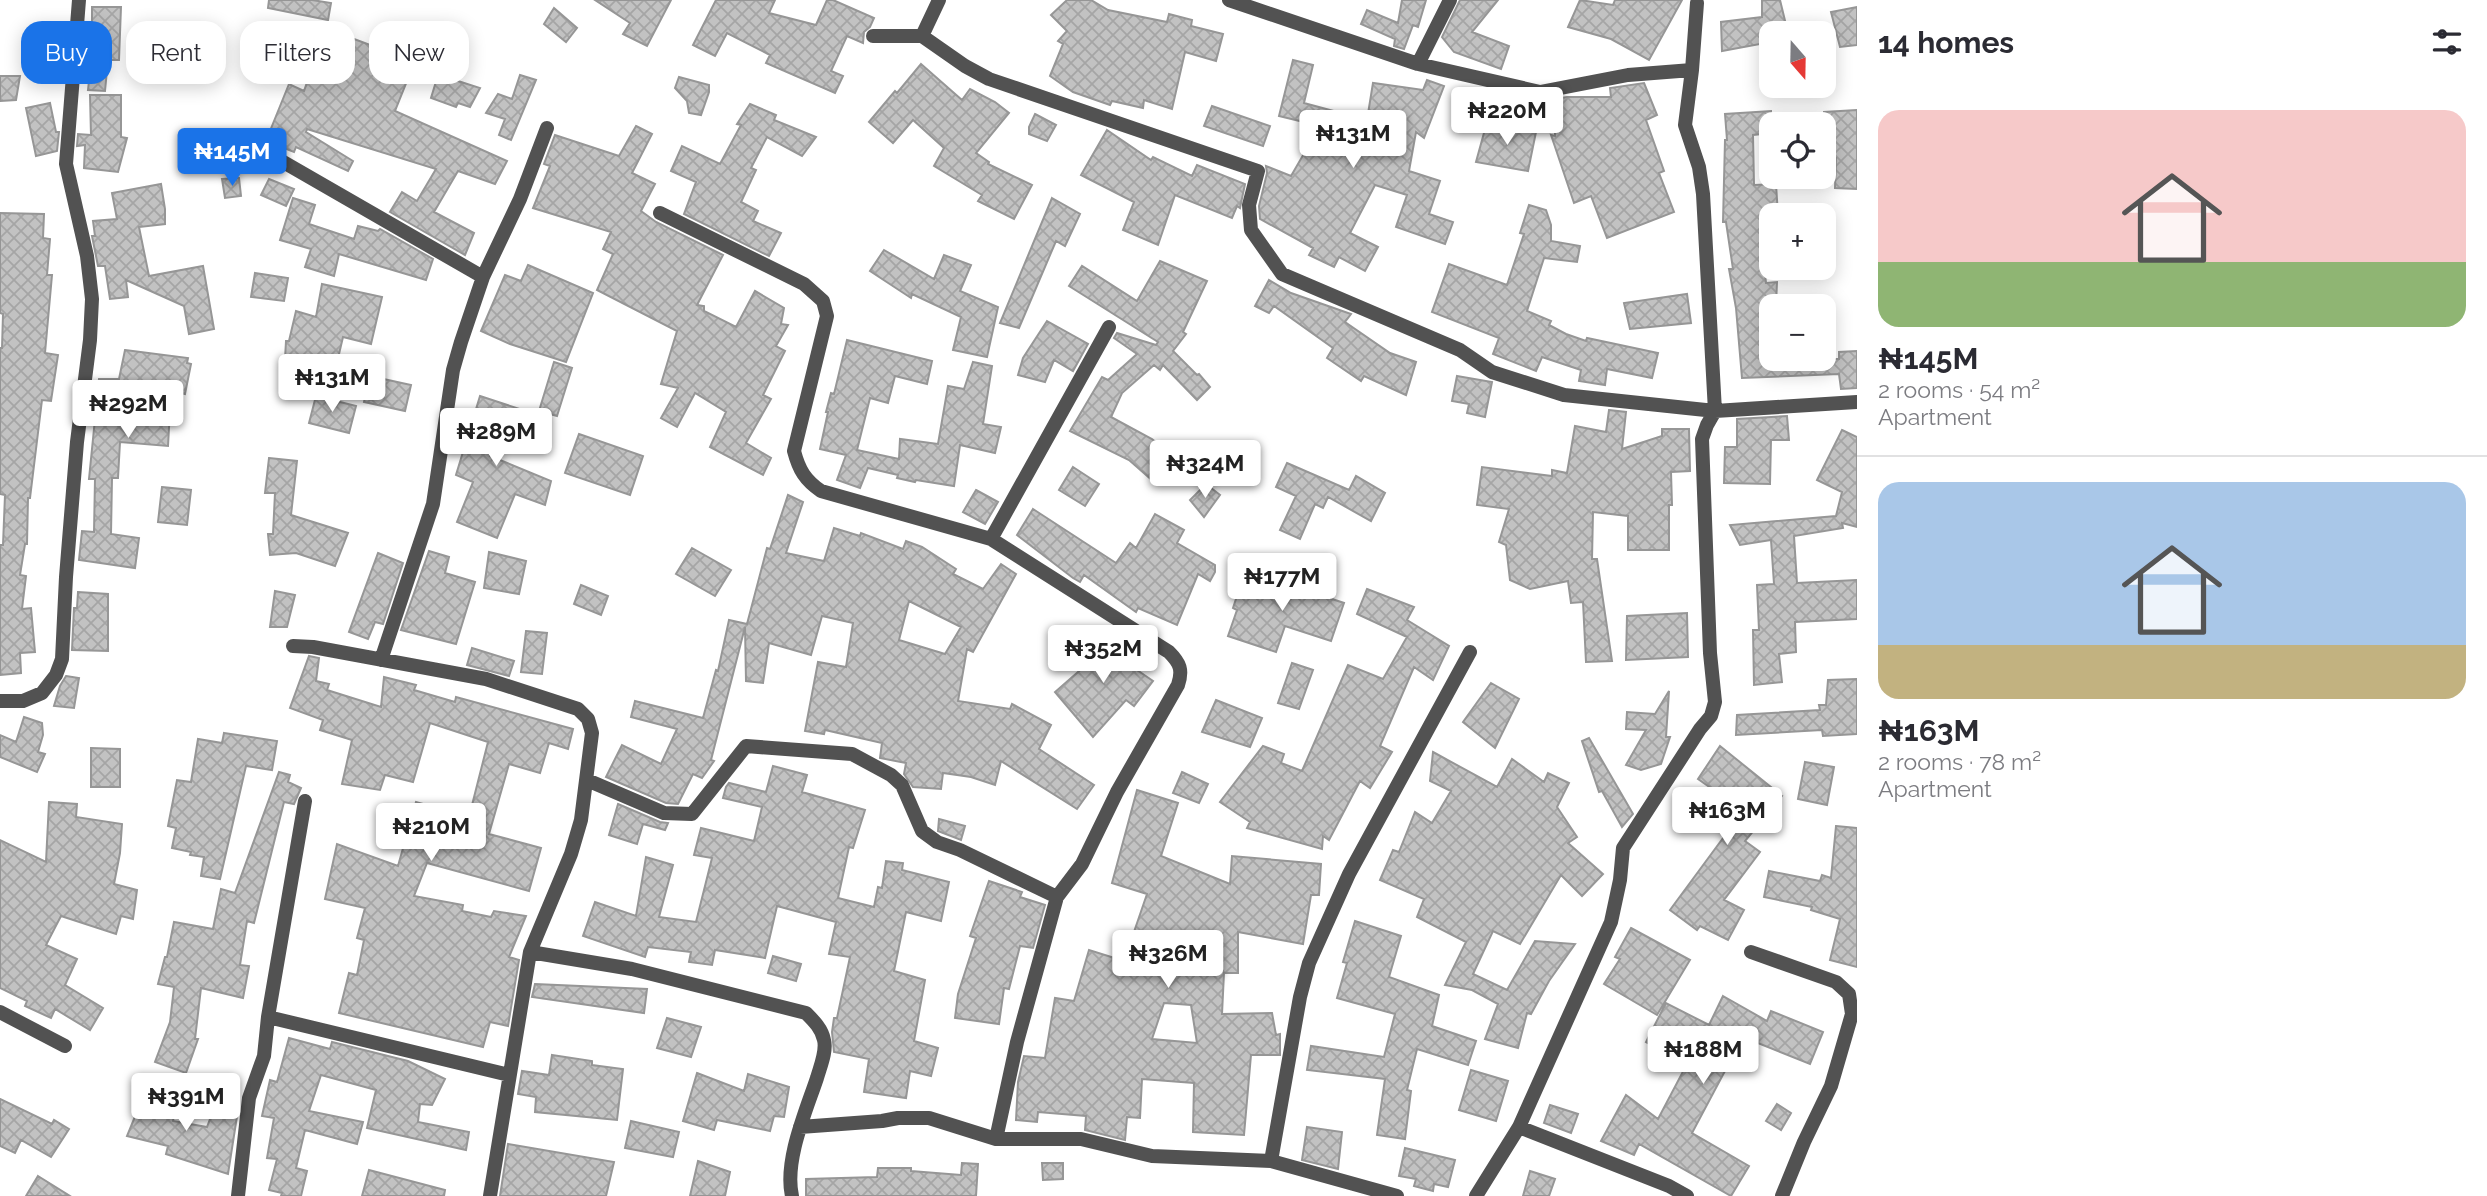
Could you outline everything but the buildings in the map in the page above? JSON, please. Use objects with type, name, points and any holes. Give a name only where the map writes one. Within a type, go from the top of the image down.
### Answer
[{"type":"street","points":[[0,701],[23,701],[42,693],[56,675],[62,659],[74,483],[92,299],[87,256],[66,164],[79,0]]},
{"type":"street","points":[[922,36],[939,0]]},
{"type":"street","points":[[1229,0],[1418,64],[1540,92],[1628,75],[1692,69]]},
{"type":"street","points":[[1418,64],[1450,0]]},
{"type":"street","points":[[1476,1196],[1519,1127],[1611,922],[1620,880],[1623,848],[1711,716],[1715,702],[1710,653],[1702,439],[1715,411],[1703,194],[1699,167],[1685,125],[1697,3]]},
{"type":"street","points":[[873,36],[922,36],[989,79],[1258,171],[1248,205],[1251,230],[1282,274],[1460,350],[1492,372],[1564,395],[1715,411],[1857,402]]},
{"type":"street","points":[[381,660],[433,504],[453,370],[483,277],[520,199],[547,128]]},
{"type":"street","points":[[259,148],[483,277]]},
{"type":"street","points":[[660,214],[804,284],[823,301],[827,316],[794,451],[799,468],[808,482],[821,491],[991,539],[1169,652],[1182,672],[1178,685],[1117,792],[1082,864],[1057,897],[1017,1041],[996,1139]]},
{"type":"street","points":[[991,539],[1108,327]]},
{"type":"street","points":[[293,646],[313,647],[485,679],[578,709],[588,719],[592,733],[581,820],[571,854],[530,952],[491,1196]]},
{"type":"street","points":[[1271,1161],[1300,997],[1310,963],[1349,874],[1470,652]]},
{"type":"street","points":[[587,780],[664,813],[692,814],[746,746],[810,753],[852,754],[891,775],[902,785],[922,831],[937,842],[960,850],[1057,897]]},
{"type":"street","points":[[238,1196],[249,1098],[264,1056],[268,1017],[305,801]]},
{"type":"street","points":[[530,952],[632,969],[806,1013],[819,1026],[825,1042],[821,1065],[800,1128],[789,1182],[793,1196]]},
{"type":"street","points":[[1751,952],[1836,982],[1849,994],[1852,1014],[1831,1086],[1804,1142],[1783,1196]]},
{"type":"street","points":[[0,1012],[65,1046]]},
{"type":"street","points":[[268,1017],[509,1075]]},
{"type":"street","points":[[800,1128],[898,1118],[929,1118],[996,1139],[1081,1139],[1152,1156],[1271,1161],[1397,1196]]},
{"type":"street","points":[[1519,1127],[1669,1186],[1687,1196]]}]
